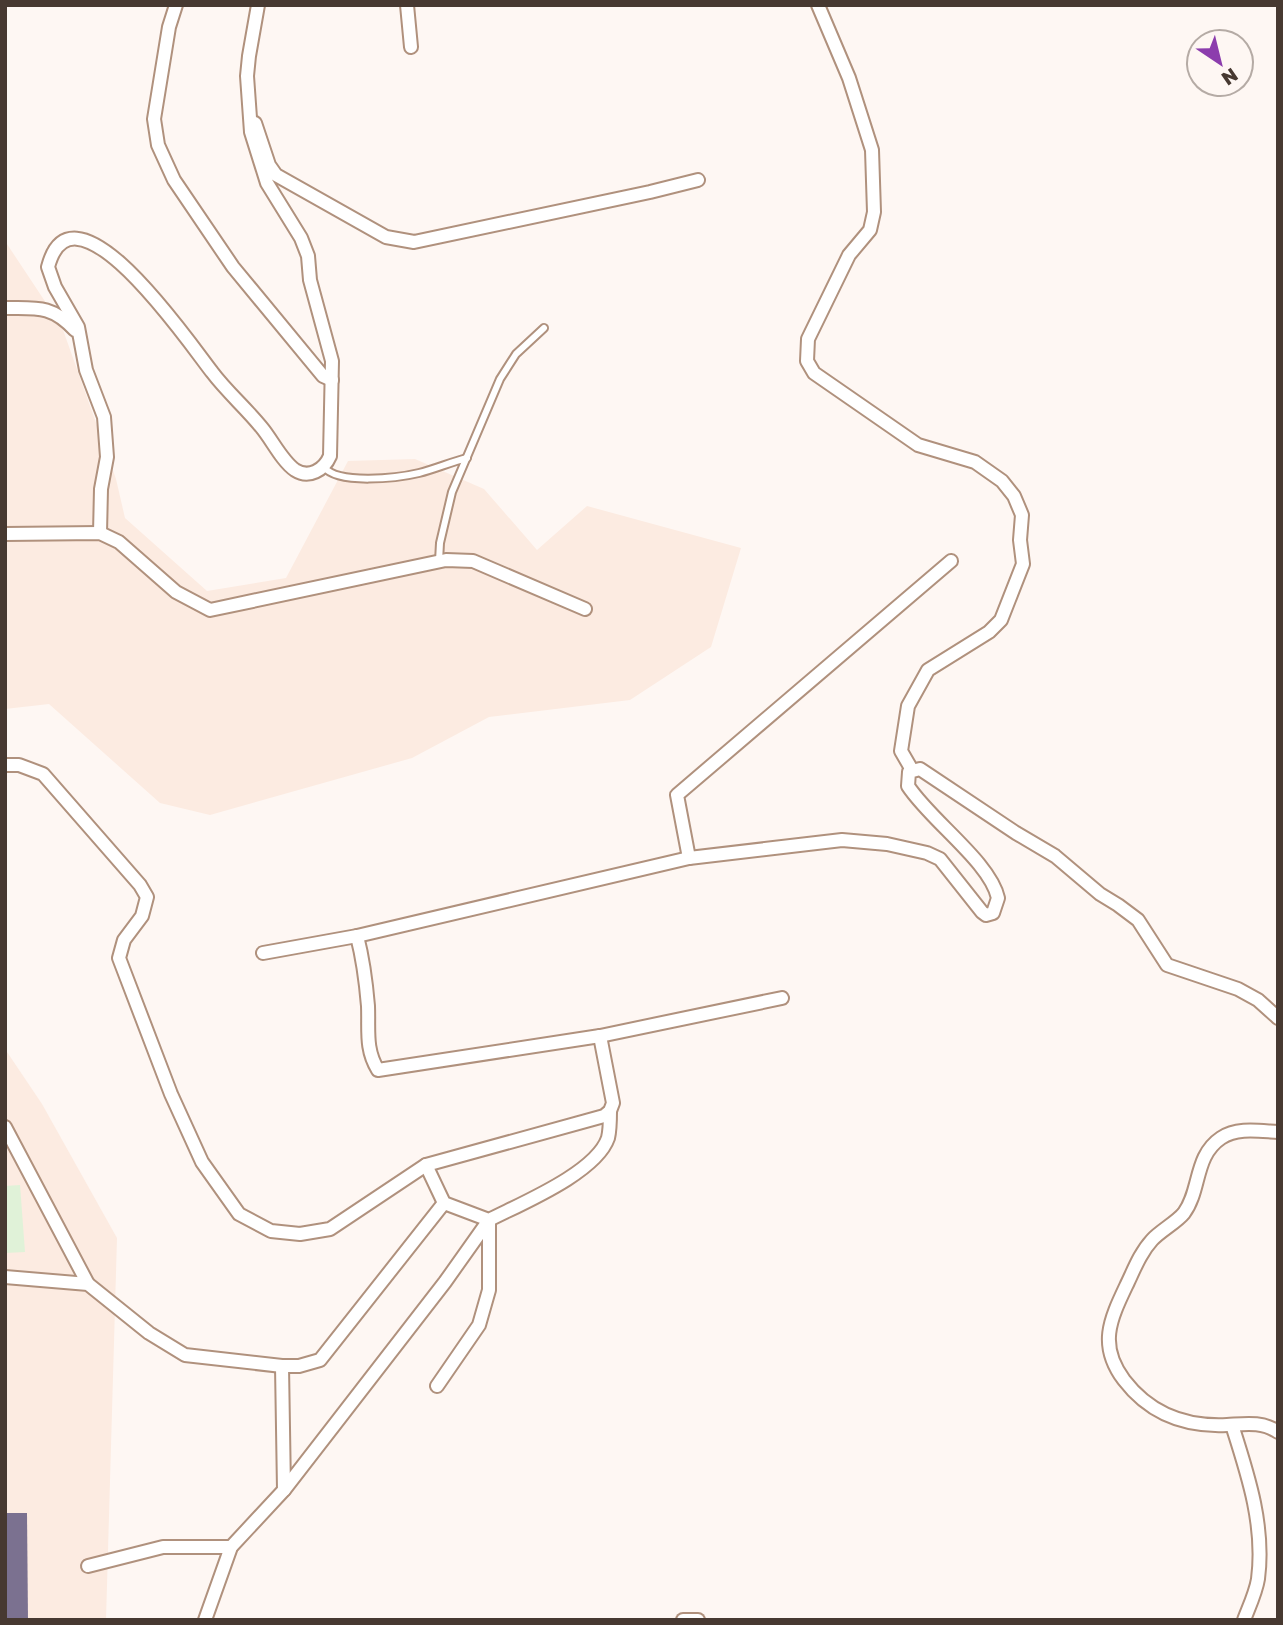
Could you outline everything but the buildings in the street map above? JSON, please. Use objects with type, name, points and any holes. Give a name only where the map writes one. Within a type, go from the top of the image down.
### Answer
[{"type":"street","points":[[176,5],[169,27],[154,119],[162,154],[174,180],[233,267],[323,376],[332,380]]},
{"type":"street","points":[[100,533],[107,429],[86,370],[75,318],[55,287],[48,267],[59,247],[71,240],[84,239],[114,258],[139,282],[179,327],[215,376],[260,425],[291,466],[306,473],[324,467],[330,456],[332,361],[310,280],[308,256],[301,238],[267,183],[255,149],[249,114],[249,55],[258,5]]},
{"type":"street","points":[[407,5],[411,47]]},
{"type":"street","points":[[818,5],[849,78],[872,150],[874,212],[870,230],[849,255],[808,339],[807,361],[814,373],[918,445],[975,462],[1002,481],[1014,496],[1022,515],[1020,540],[1023,564],[1001,620],[989,632],[928,670],[908,706],[901,751],[912,770]]},
{"type":"street","points":[[249,114],[258,128],[269,165],[276,174],[386,237],[402,242],[468,231],[698,180]]},
{"type":"street","points":[[5,308],[43,309],[59,313],[80,335]]},
{"type":"street","points":[[5,534],[100,533],[119,542],[176,592],[210,610],[439,561],[473,561],[585,609]]},
{"type":"street","points":[[689,858],[677,795],[951,561]]},
{"type":"street","points":[[5,765],[19,765],[43,774],[129,871],[147,897],[142,916],[124,940],[119,958],[171,1094],[202,1162],[239,1214],[271,1231],[300,1234],[330,1229],[425,1165],[604,1116],[610,1111]]},
{"type":"street","points":[[263,953],[357,936],[689,858],[842,840],[887,844],[927,852],[940,859],[982,912],[986,915],[993,913],[998,898],[991,879],[911,790],[907,777],[912,770]]},
{"type":"street","points":[[912,770],[924,771],[1055,856],[1100,894],[1138,920],[1167,965],[1238,989],[1258,1000],[1278,1018]]},
{"type":"street","points":[[357,936],[364,963],[368,1009],[367,1039],[372,1060],[378,1070],[600,1035],[782,998]]},
{"type":"street","points":[[205,1620],[231,1547],[284,1490],[445,1282],[489,1220],[566,1181],[594,1157],[608,1139],[613,1103],[600,1035]]},
{"type":"street","points":[[5,1127],[88,1284],[149,1333],[185,1355],[282,1366],[299,1366],[320,1360],[444,1203]]},
{"type":"street","points":[[1278,1132],[1237,1132],[1228,1134],[1214,1144],[1199,1167],[1190,1201],[1183,1215],[1162,1230],[1144,1250],[1111,1318],[1108,1330],[1110,1351],[1118,1371],[1131,1388],[1170,1417],[1205,1426],[1262,1424],[1278,1432]]},
{"type":"street","points":[[425,1165],[444,1203],[489,1220]]},
{"type":"street","points":[[437,1386],[479,1325],[489,1290],[489,1220]]},
{"type":"street","points":[[5,1277],[88,1284]]},
{"type":"street","points":[[282,1366],[284,1490]]},
{"type":"street","points":[[1232,1425],[1249,1478],[1261,1538],[1257,1581],[1244,1620]]},
{"type":"street","points":[[89,1566],[163,1547],[231,1547]]},
{"type":"street","points":[[683,1620],[698,1620]]},
{"type":"lane","points":[[439,561],[440,543],[452,492],[507,366],[544,327]]},
{"type":"lane","points":[[324,467],[339,477],[380,477],[419,473],[467,458]]},
{"type":"shaded area","points":[[5,241],[62,327],[116,479],[125,518],[207,591],[286,578],[348,461],[415,459],[484,489],[537,550],[587,506],[741,548],[711,647],[630,700],[489,717],[412,758],[210,815],[160,803],[49,704],[5,709]]},
{"type":"shaded area","points":[[5,1049],[42,1104],[117,1238],[106,1620],[5,1620]]},
{"type":"green space","points":[[20,1185],[25,1252],[5,1253],[5,1186]]}]
